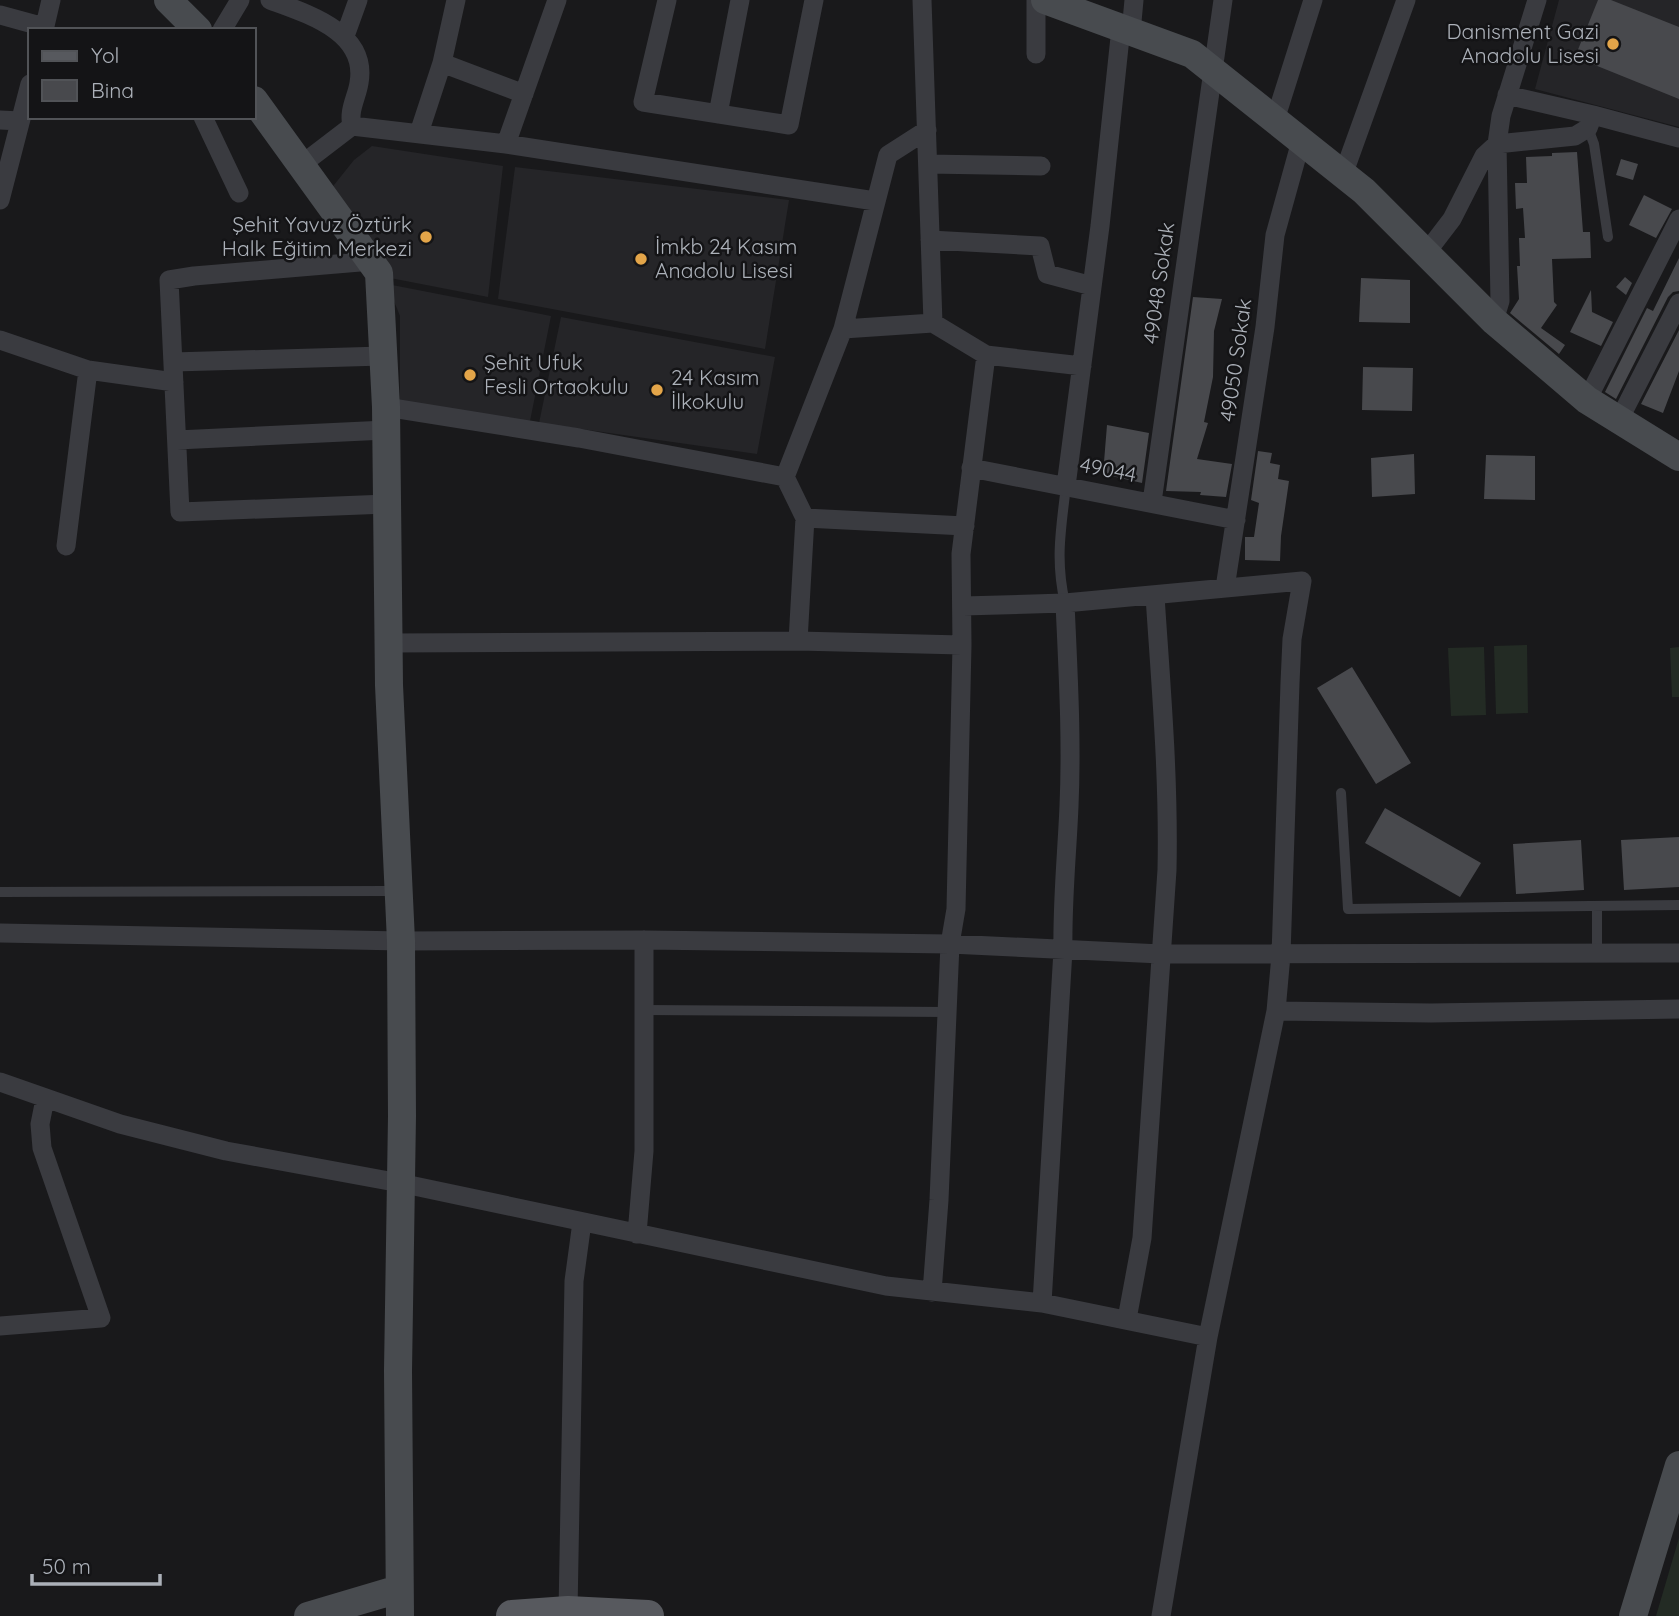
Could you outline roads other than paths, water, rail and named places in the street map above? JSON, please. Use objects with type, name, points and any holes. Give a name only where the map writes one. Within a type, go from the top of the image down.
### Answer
[{"type":"main road","points":[[167,0],[196,28]]},
{"type":"main road","points":[[1045,0],[1192,54],[1364,191],[1494,321],[1587,400],[1679,457]]},
{"type":"main road","points":[[256,103],[379,273],[386,418],[388,643],[401,941],[399,1602],[308,1616]]},
{"type":"main road","points":[[1633,1616],[1679,1465]]},
{"type":"main road","points":[[512,1616],[568,1612],[648,1616]]},
{"type":"street","points":[[0,15],[44,28],[51,0]]},
{"type":"street","points":[[223,28],[240,0]]},
{"type":"street","points":[[271,0],[309,7],[345,36],[354,49],[359,65],[359,83],[351,113],[352,125]]},
{"type":"street","points":[[345,36],[358,0]]},
{"type":"street","points":[[419,134],[442,63],[456,0]]},
{"type":"street","points":[[506,144],[557,0]]},
{"type":"street","points":[[667,0],[643,102],[789,125],[814,0]]},
{"type":"street","points":[[718,114],[740,0]]},
{"type":"street","points":[[922,0],[933,323]]},
{"type":"street","points":[[1036,0],[1036,54]]},
{"type":"street","points":[[1066,486],[1126,30],[1134,0]]},
{"type":"street","name":"49048 Sokak","points":[[1152,502],[1223,0]]},
{"type":"street","points":[[1275,120],[1313,0]]},
{"type":"street","points":[[1343,175],[1406,0]]},
{"type":"street","points":[[1494,321],[1500,301],[1497,144],[1501,116],[1537,0]]},
{"type":"street","points":[[442,63],[524,94]]},
{"type":"street","points":[[0,200],[28,91]]},
{"type":"street","points":[[1507,95],[1591,121],[1679,138]]},
{"type":"street","points":[[204,119],[239,193]]},
{"type":"street","points":[[0,120],[20,121]]},
{"type":"street","points":[[1426,253],[1452,219],[1484,156],[1497,144],[1575,136],[1591,121]]},
{"type":"street","points":[[301,164],[352,125],[506,144],[875,201]]},
{"type":"street","points":[[798,641],[805,518],[785,477],[843,329],[888,155],[927,130]]},
{"type":"street","name":"49050 Sokak","points":[[1225,587],[1265,327],[1275,235],[1301,141]]},
{"type":"street","points":[[928,164],[1041,166]]},
{"type":"street","points":[[1587,400],[1679,219]]},
{"type":"street","points":[[930,240],[1040,246],[1047,274],[1092,286]]},
{"type":"street","points":[[372,261],[169,280],[180,512],[387,503]]},
{"type":"street","points":[[1619,420],[1679,303]]},
{"type":"street","points":[[843,329],[933,323],[986,355],[1082,366]]},
{"type":"street","points":[[0,340],[88,370],[174,382]]},
{"type":"street","points":[[932,1292],[939,1200],[950,944],[956,909],[962,645],[961,554],[986,355]]},
{"type":"street","points":[[173,362],[383,356]]},
{"type":"street","points":[[66,546],[88,370]]},
{"type":"street","points":[[177,440],[386,418],[579,438],[785,477]]},
{"type":"street","name":"49044","points":[[971,468],[1236,520]]},
{"type":"street","points":[[805,518],[965,526]]},
{"type":"street","points":[[962,606],[1065,603],[1302,581],[1293,639],[1290,683],[1281,955],[1276,1011],[1209,1337],[1161,1616]]},
{"type":"street","points":[[1127,1320],[1142,1238],[1167,870],[1168,811],[1155,596]]},
{"type":"street","points":[[1042,1303],[1063,950],[1070,731],[1065,603]]},
{"type":"street","points":[[388,643],[798,641],[962,645]]},
{"type":"street","points":[[0,933],[401,941],[644,940],[950,944],[1161,954],[1679,953]]},
{"type":"street","points":[[638,1234],[643,1151],[644,940]]},
{"type":"street","points":[[1276,1011],[1430,1013],[1679,1009]]},
{"type":"street","points":[[0,1082],[134,1127],[226,1151],[400,1184],[886,1286],[1042,1303],[1209,1337]]},
{"type":"street","points":[[0,1326],[101,1318],[42,1149],[40,1124],[45,1099]]},
{"type":"street","points":[[568,1612],[574,1281],[582,1222]]},
{"type":"lane","points":[[1591,121],[1608,237]]},
{"type":"lane","points":[[1065,603],[1058,552],[1066,486]]},
{"type":"lane","points":[[1341,793],[1348,909],[1679,905]]},
{"type":"lane","points":[[0,892],[399,891]]},
{"type":"lane","points":[[1597,906],[1597,954]]},
{"type":"lane","points":[[644,1010],[947,1012]]},
{"type":"place","name":"Danisment Gazi Anadolu Lisesi","points":[[1613,44]]},
{"type":"place","name":"Şehit Yavuz Öztürk Halk Eğitim Merkezi","points":[[426,237]]},
{"type":"place","name":"İmkb 24 Kasım Anadolu Lisesi","points":[[641,259]]},
{"type":"place","name":"Şehit Ufuk Fesli Ortaokulu","points":[[470,375]]},
{"type":"place","name":"24 Kasım İlkokulu","points":[[657,390]]}]
